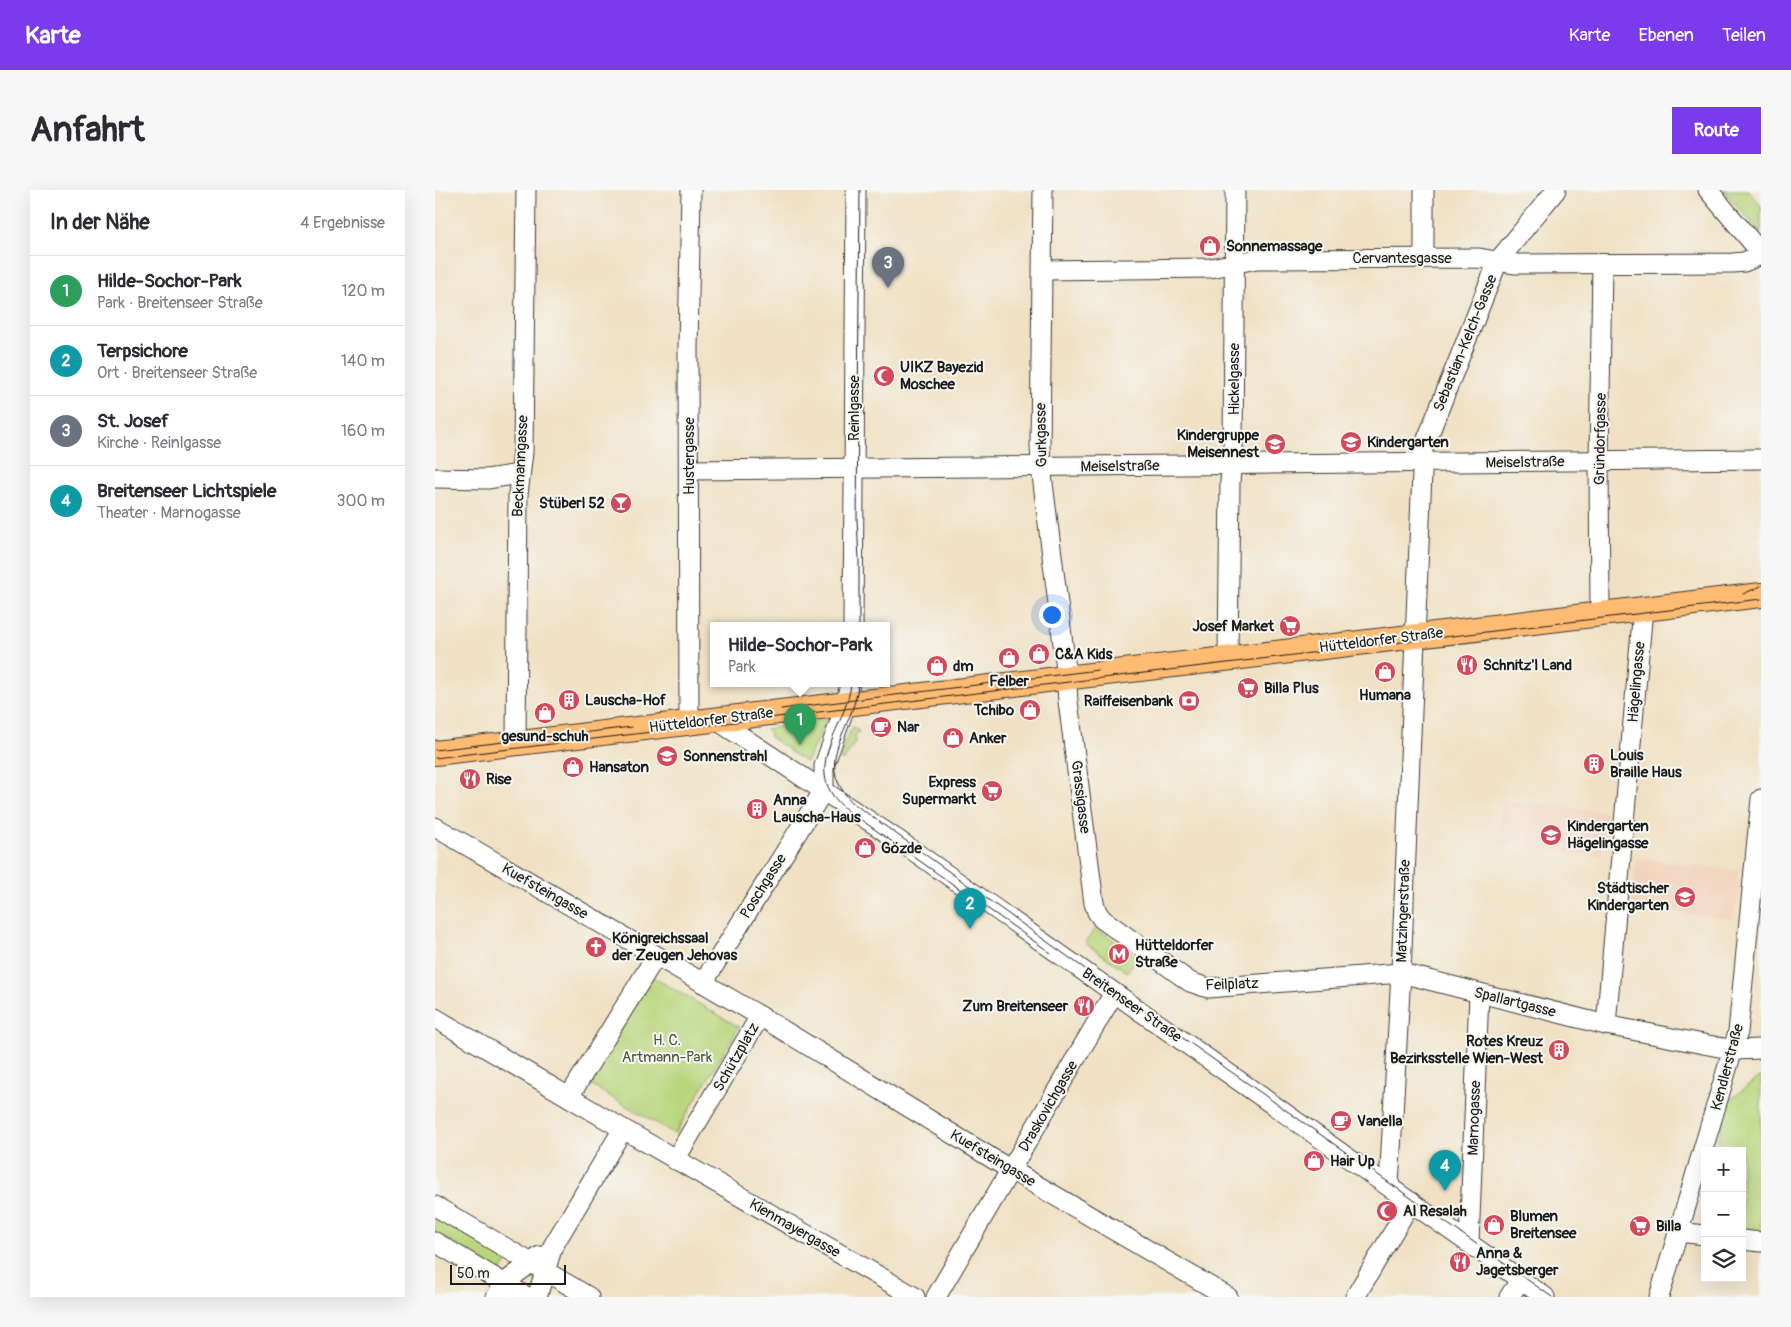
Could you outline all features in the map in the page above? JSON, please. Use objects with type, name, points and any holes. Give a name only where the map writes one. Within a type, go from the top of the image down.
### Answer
[{"type":"main road","name":"Hütteldorfer Straße","points":[[435,753],[715,719],[848,694],[1067,678],[1761,595]]},
{"type":"street","name":"Beckmanngasse","points":[[516,743],[518,495],[523,433],[526,190]]},
{"type":"street","name":"Hustergasse","points":[[689,722],[688,348],[691,190]]},
{"type":"street","name":"Reinlgasse","points":[[853,622],[856,190]]},
{"type":"street","name":"Gurkgasse","points":[[1043,190],[1041,467],[1067,678]]},
{"type":"street","name":"Hickelgasse","points":[[1228,658],[1233,448],[1235,190]]},
{"type":"street","points":[[1424,258],[1425,190]]},
{"type":"street","name":"Sebastian-Kelch-Gasse","points":[[1416,636],[1423,449],[1498,261],[1556,190]]},
{"type":"street","points":[[1707,190],[1761,254]]},
{"type":"street","name":"Cervantesgasse","points":[[1043,270],[1211,268],[1257,260],[1424,258],[1479,258],[1514,264],[1733,263],[1744,262],[1761,254]]},
{"type":"street","name":"Gründorfgasse","points":[[1600,614],[1599,461],[1602,264]]},
{"type":"street","name":"Meiselstraße","points":[[689,470],[1761,459]]},
{"type":"street","points":[[435,478],[487,479],[520,474]]},
{"type":"street","name":"Hägelingasse","points":[[1606,1025],[1643,609]]},
{"type":"street","name":"Matzingerstraße","points":[[1389,1185],[1401,973],[1416,636]]},
{"type":"street","name":"Grassigasse","points":[[1067,678],[1068,701],[1095,903],[1099,915]]},
{"type":"street","points":[[824,790],[824,766],[848,694]]},
{"type":"street","name":"Breitenseer Straße","points":[[715,719],[898,840],[1545,1297]]},
{"type":"street","name":"Poschgasse","points":[[703,983],[824,790]]},
{"type":"street","name":"Kendlerstraße","points":[[1659,1297],[1738,1032],[1761,800]]},
{"type":"street","name":"Kuefsteingasse","points":[[435,827],[656,956]]},
{"type":"street","name":"Feilplatz","points":[[1099,915],[1119,932],[1195,984],[1208,988],[1267,983]]},
{"type":"street","points":[[569,1097],[656,956]]},
{"type":"street","name":"Schützplatz","points":[[656,956],[760,1016],[675,1160]]},
{"type":"street","name":"Spallartgasse","points":[[1267,983],[1401,973],[1606,1025],[1734,1050],[1761,1049]]},
{"type":"street","name":"Draskovichgasse","points":[[936,1297],[1114,993]]},
{"type":"street","name":"Marnogasse","points":[[1469,1242],[1479,993]]},
{"type":"street","name":"Kuefsteingasse","points":[[760,1016],[1011,1170],[1228,1297]]},
{"type":"street","points":[[435,1018],[675,1160]]},
{"type":"street","points":[[500,1290],[539,1267],[623,1129]]},
{"type":"street","name":"Kienmayergasse","points":[[675,1160],[915,1297]]},
{"type":"street","points":[[1355,1297],[1411,1202]]},
{"type":"street","points":[[435,1206],[589,1297]]},
{"type":"street","points":[[1678,1232],[1701,1235]]},
{"type":"street","points":[[1746,1240],[1761,1242]]},
{"type":"street","points":[[435,1242],[500,1290],[527,1297]]},
{"type":"street","points":[[537,1297],[539,1267]]},
{"type":"street","points":[[1509,1297],[1521,1279]]},
{"type":"shaded area","name":"Kindergarten Hägelingasse","points":[[1502,801],[1607,812],[1602,856],[1498,845]]},
{"type":"shaded area","name":"Städtischer Kindergarten","points":[[1637,858],[1738,871],[1736,887],[1739,888],[1733,919],[1631,907]]},
{"type":"green space","points":[[1723,190],[1748,190],[1761,206],[1761,233]]},
{"type":"green space","points":[[828,719],[806,762],[769,736],[770,733],[766,729]]},
{"type":"green space","points":[[853,727],[859,731],[854,738],[856,740],[844,760],[840,760],[844,742]]},
{"type":"green space","points":[[1096,928],[1138,957],[1127,972],[1085,943]]},
{"type":"green space","name":"H. C. Artmann-Park","points":[[651,976],[739,1027],[675,1134],[587,1083]]},
{"type":"green space","points":[[1761,1076],[1761,1233],[1746,1231],[1746,1147],[1716,1147],[1725,1110],[1730,1100]]},
{"type":"green space","points":[[435,1216],[509,1259],[501,1272],[435,1233]]},
{"type":"tram line","points":[[859,622],[857,520],[860,190]]},
{"type":"tram line","points":[[1743,594],[1761,586]]},
{"type":"tram line","points":[[435,758],[1761,599]]},
{"type":"tram line","points":[[781,709],[1098,670]]},
{"type":"tram line","points":[[850,687],[847,701],[828,749],[825,765],[826,780],[833,795],[847,810],[1051,953]]},
{"type":"tram line","points":[[857,687],[855,701],[838,745],[835,759],[835,773],[841,787],[853,803],[1116,991],[1552,1297]]},
{"type":"tram line","points":[[435,750],[632,727]]},
{"type":"place","name":"Sonnemassage","points":[[1210,246]]},
{"type":"place","name":"St. Josef","points":[[888,288]]},
{"type":"place","name":"UIKZ Bayezid Moschee","points":[[884,376]]},
{"type":"place","name":"Kindergarten","points":[[1351,442]]},
{"type":"place","name":"Kindergruppe Meisennest","points":[[1275,444]]},
{"type":"place","name":"Stüberl 52","points":[[621,503]]},
{"type":"place","name":"Josef Market","points":[[1290,626]]},
{"type":"place","name":"C&A Kids","points":[[1039,654]]},
{"type":"place","name":"Felber","points":[[1009,658]]},
{"type":"place","name":"Schnitz'l Land","points":[[1467,665]]},
{"type":"place","name":"dm","points":[[937,666]]},
{"type":"place","name":"Humana","points":[[1385,672]]},
{"type":"place","name":"Billa Plus","points":[[1248,688]]},
{"type":"place","name":"Lauscha-Hof","points":[[569,700]]},
{"type":"place","name":"Raiffeisenbank","points":[[1189,701]]},
{"type":"place","name":"Tchibo","points":[[1030,710]]},
{"type":"place","name":"gesund-schuh","points":[[545,713]]},
{"type":"place","name":"Nar","points":[[881,727]]},
{"type":"place","name":"Anker","points":[[953,738]]},
{"type":"place","name":"Hilde-Sochor-Park","points":[[800,745]]},
{"type":"place","name":"Sonnenstrahl","points":[[667,756]]},
{"type":"place","name":"Louis Braille Haus","points":[[1594,764]]},
{"type":"place","name":"Hansaton","points":[[573,767]]},
{"type":"place","name":"Rise","points":[[470,779]]},
{"type":"place","name":"Express Supermarkt","points":[[992,791]]},
{"type":"place","name":"Anna Lauscha-Haus","points":[[757,809]]},
{"type":"place","name":"Kindergarten Hägelingasse","points":[[1551,835]]},
{"type":"place","name":"Gözde","points":[[865,848]]},
{"type":"place","name":"Städtischer Kindergarten","points":[[1685,897]]},
{"type":"place","name":"Terpsichore","points":[[970,929]]},
{"type":"place","name":"Königreichssaal der Zeugen Jehovas","points":[[596,947]]},
{"type":"place","name":"Hütteldorfer Straße","points":[[1119,954]]},
{"type":"place","name":"Zum Breitenseer","points":[[1084,1006]]},
{"type":"place","name":"Rotes Kreuz Bezirksstelle Wien-West","points":[[1559,1050]]},
{"type":"place","name":"Vanella","points":[[1341,1121]]},
{"type":"place","name":"Hair Up","points":[[1314,1161]]},
{"type":"place","name":"Breitenseer Lichtspiele","points":[[1445,1191]]},
{"type":"place","name":"Al Resalah","points":[[1387,1211]]},
{"type":"place","name":"Blumen Breitensee","points":[[1494,1225]]},
{"type":"place","name":"Billa","points":[[1640,1226]]},
{"type":"place","name":"Anna & Jagetsberger","points":[[1460,1262]]}]
